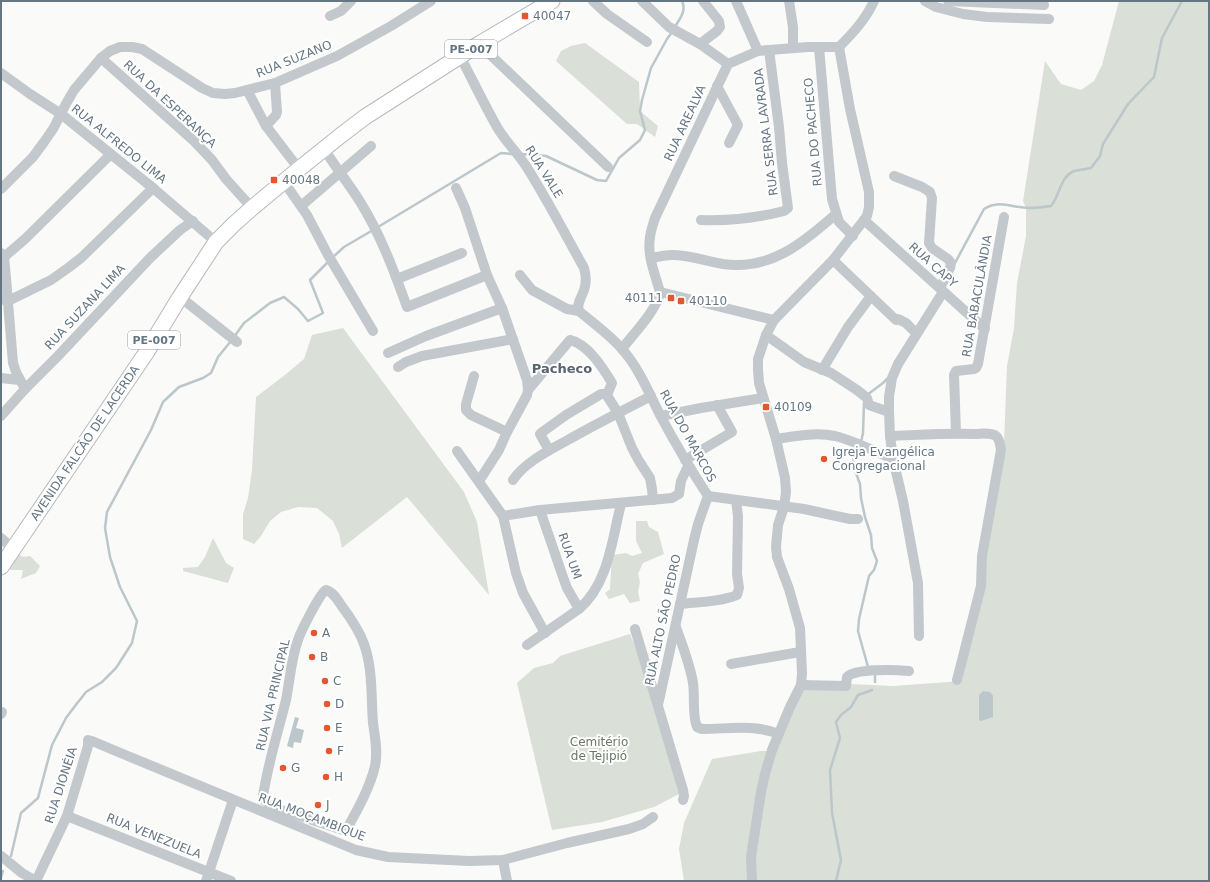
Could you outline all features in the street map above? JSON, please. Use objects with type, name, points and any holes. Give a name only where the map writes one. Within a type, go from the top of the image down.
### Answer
[{"type":"main road","name":"AVENIDA FALCÃO DE LACERDA","points":[[13,549],[142,359],[216,242],[252,208],[365,117],[479,44],[552,1]]},
{"type":"main road","name":"PE-007","points":[[1,567],[13,549]]},
{"type":"street","points":[[330,16],[341,11],[351,1]]},
{"type":"street","name":"RUA SUZANO","points":[[101,58],[110,51],[120,47],[142,49],[202,88],[213,93],[224,94],[275,83],[326,62],[431,1]]},
{"type":"street","points":[[594,1],[607,14],[647,42]]},
{"type":"street","points":[[642,1],[673,29],[700,44],[728,64],[758,51],[793,48],[839,47],[863,20],[874,1]]},
{"type":"street","points":[[700,44],[720,27],[719,21],[703,1]]},
{"type":"street","points":[[736,1],[758,51]]},
{"type":"street","points":[[789,1],[793,27],[793,48]]},
{"type":"street","points":[[925,1],[963,14],[986,17],[1050,19]]},
{"type":"street","points":[[948,1],[1044,5]]},
{"type":"street","points":[[479,44],[608,167]]},
{"type":"street","name":"RUA DO PACHECO","points":[[818,47],[832,199],[836,214]]},
{"type":"street","points":[[752,881],[751,857],[765,774],[772,750],[801,685],[802,673],[800,628],[789,589],[777,557],[776,547],[778,525],[784,507],[786,492],[785,478],[776,439],[759,383],[758,359],[766,335],[774,320],[833,260],[867,216],[869,207],[869,192],[850,109],[839,47]]},
{"type":"street","name":"RUA SERRA LAVRADA","points":[[701,220],[750,218],[778,213],[786,210],[788,205],[769,50]]},
{"type":"street","name":"RUA VALE","points":[[460,56],[496,126],[504,139],[517,153],[550,206],[584,268],[586,282],[578,309]]},
{"type":"street","points":[[1,189],[33,157],[53,129],[74,90],[101,58]]},
{"type":"street","name":"RUA DA ESPERANÇA","points":[[101,58],[194,141],[252,208]]},
{"type":"street","name":"RUA AREALVA","points":[[660,292],[651,258],[650,237],[654,218],[728,64]]},
{"type":"street","name":"RUA ALFREDO LIMA","points":[[1,73],[61,114],[193,221],[216,242]]},
{"type":"street","points":[[266,126],[277,112],[275,83]]},
{"type":"street","points":[[717,86],[738,125],[729,143]]},
{"type":"street","points":[[247,90],[266,126],[299,169]]},
{"type":"street","points":[[301,206],[371,146]]},
{"type":"street","points":[[324,149],[359,200],[374,227],[397,279],[407,307],[487,275]]},
{"type":"street","points":[[25,389],[19,380],[13,363],[5,300],[2,255],[25,239],[111,154]]},
{"type":"street","points":[[894,176],[922,187],[930,192],[932,198],[929,243],[932,248],[948,259],[951,263],[941,290],[898,364],[892,378],[889,396],[890,436],[893,459],[903,501],[918,583],[919,636]]},
{"type":"street","points":[[284,182],[308,215],[328,255],[373,331]]},
{"type":"street","points":[[5,300],[51,280],[68,268],[81,258],[153,188]]},
{"type":"street","points":[[456,188],[465,208],[487,275],[502,308],[513,338],[527,380],[528,390],[527,395],[496,455],[479,480]]},
{"type":"street","points":[[651,258],[670,255],[734,265],[754,263],[794,248],[836,214],[839,222],[853,236]]},
{"type":"street","name":"RUA BABACULÂNDIA","points":[[956,433],[954,388],[955,372],[977,366],[985,329],[1004,217]]},
{"type":"street","name":"RUA CAPY","points":[[864,220],[985,329]]},
{"type":"street","name":"RUA SUZANA LIMA","points":[[1,416],[150,258],[180,230],[193,221]]},
{"type":"street","points":[[397,279],[462,253]]},
{"type":"street","points":[[833,260],[896,320],[898,319],[906,323],[913,330]]},
{"type":"street","points":[[520,275],[532,290],[567,309],[578,309],[622,349],[655,306],[660,292],[774,320]]},
{"type":"street","points":[[822,370],[848,327],[871,296]]},
{"type":"street","points":[[180,297],[237,342]]},
{"type":"street","points":[[388,353],[426,336],[502,308]]},
{"type":"street","points":[[766,335],[804,362],[830,373],[865,395],[869,405],[889,412]]},
{"type":"street","points":[[398,367],[422,356],[513,338]]},
{"type":"street","points":[[528,390],[570,340],[576,341],[597,359],[612,383],[605,394],[601,394],[566,415],[540,434],[549,450]]},
{"type":"street","name":"RUA DO MARCOS","points":[[622,349],[638,372],[687,463],[708,496],[694,540]]},
{"type":"street","points":[[474,376],[465,407],[468,413],[507,432]]},
{"type":"street","points":[[1,378],[19,380]]},
{"type":"street","points":[[605,394],[618,413],[632,448],[650,478],[653,500]]},
{"type":"street","points":[[513,480],[520,471],[549,450],[651,396]]},
{"type":"street","points":[[661,416],[763,398]]},
{"type":"street","points":[[503,516],[540,510],[599,504],[621,504],[678,496],[687,463],[732,432],[717,405]]},
{"type":"street","points":[[890,436],[956,433],[988,434],[995,435],[999,439],[1000,450],[982,556],[981,586],[956,680]]},
{"type":"street","points":[[776,439],[814,434],[835,436],[856,443],[893,459]]},
{"type":"street","points":[[457,451],[479,480],[503,516],[516,573],[523,593],[546,632]]},
{"type":"street","points":[[708,496],[804,509],[850,519],[858,519]]},
{"type":"street","points":[[680,604],[729,598],[737,595],[739,588],[737,574],[738,516],[736,500]]},
{"type":"street","points":[[527,645],[584,605],[598,586],[610,551],[621,504]]},
{"type":"street","name":"RUA UM","points":[[540,510],[567,588],[579,609]]},
{"type":"street","points":[[1,538],[13,549]]},
{"type":"street","name":"RUA ALTO SÃO PEDRO","points":[[658,705],[694,540]]},
{"type":"street","name":"RUA VIA PRINCIPAL","points":[[329,590],[345,610],[372,657],[370,679],[376,750],[375,766],[370,781],[347,828],[343,830],[339,829],[272,807],[264,800],[263,796],[284,708],[296,646],[303,627],[324,591],[329,590]]},
{"type":"street","points":[[676,627],[691,673],[695,696],[695,722],[697,727],[702,729],[762,729],[779,734]]},
{"type":"street","points":[[635,629],[683,790],[683,800]]},
{"type":"street","points":[[731,664],[800,652]]},
{"type":"street","points":[[801,685],[846,686],[847,677],[852,673],[884,670],[909,670]]},
{"type":"street","name":"RUA MOÇAMBIQUE","points":[[88,740],[233,800],[359,848],[396,857],[469,861],[503,860],[567,843],[629,829],[643,824],[653,817]]},
{"type":"street","name":"RUA DIONÉIA","points":[[36,881],[68,816],[88,746],[88,740]]},
{"type":"street","points":[[208,877],[233,800]]},
{"type":"street","name":"RUA VENEZUELA","points":[[68,816],[208,877],[231,881]]},
{"type":"street","points":[[1,856],[20,877],[36,881]]},
{"type":"street","points":[[503,860],[507,881]]},
{"type":"green space","points":[[1119,1],[1209,1],[1209,881],[684,881],[679,849],[684,823],[712,759],[761,751],[773,751],[804,682],[893,686],[962,681],[1004,443],[1007,366],[1014,328],[1017,283],[1026,236],[1026,208],[1023,201],[1045,61],[1061,84],[1081,90],[1094,81],[1102,65]]},
{"type":"green space","points":[[585,43],[639,82],[640,111],[658,126],[655,137],[637,124],[627,124],[556,61],[561,51],[571,46]]},
{"type":"green space","points":[[343,328],[464,492],[477,522],[489,595],[407,497],[342,548],[339,534],[333,521],[317,508],[298,507],[281,512],[270,521],[254,544],[243,539],[243,514],[248,498],[252,470],[256,397],[304,359],[312,335]]},
{"type":"green space","points":[[636,521],[647,521],[649,527],[658,532],[664,554],[643,563],[638,574],[640,582],[638,592],[640,601],[630,603],[624,594],[609,599],[605,593],[610,589],[612,555],[626,553],[632,556],[642,553],[636,541]]},
{"type":"green space","points":[[213,538],[226,563],[234,568],[228,583],[183,571],[183,568],[198,567],[205,557]]},
{"type":"green space","points":[[18,554],[23,557],[30,556],[40,566],[36,573],[21,579],[23,570],[11,570],[9,566]]},
{"type":"green space","name":"Cemitério de Tejipió","points":[[630,634],[645,673],[679,794],[654,807],[602,822],[552,830],[517,683],[534,668],[553,663],[560,656]]},
{"type":"shaded area","points":[[983,691],[990,692],[993,696],[993,717],[981,721],[979,720],[979,695]]},
{"type":"shaded area","points":[[295,717],[299,718],[296,728],[304,730],[301,743],[294,742],[293,748],[287,746]]},
{"type":"waterway","points":[[674,28],[683,12],[684,8],[682,1]]},
{"type":"waterway","points":[[955,263],[984,209],[1001,204],[1023,208],[1051,206],[1063,182],[1069,174],[1074,171],[1091,168],[1100,156],[1103,144],[1128,104],[1154,77],[1162,38],[1182,1]]},
{"type":"waterway","points":[[521,154],[546,156],[597,180],[606,181],[619,158],[640,140],[645,130],[640,111],[642,100],[651,68],[672,32]]},
{"type":"waterway","points":[[378,227],[501,153],[512,154]]},
{"type":"waterway","points":[[333,257],[344,247],[373,230]]},
{"type":"waterway","points":[[234,337],[244,323],[270,303],[284,297],[298,309],[308,321],[323,313],[310,280],[328,262]]},
{"type":"waterway","points":[[79,701],[86,692],[102,682],[116,668],[132,643],[137,621],[120,587],[110,557],[105,528],[107,512],[151,430],[163,402],[179,387],[203,378],[211,373],[218,357],[231,341]]},
{"type":"waterway","points":[[867,395],[888,378]]},
{"type":"waterway","points":[[861,442],[863,433],[864,403]]},
{"type":"waterway","points":[[858,448],[854,456],[853,465],[860,484],[865,517],[871,535],[872,548],[877,561],[874,570],[869,576],[859,619],[858,631],[868,667]]},
{"type":"waterway","points":[[875,676],[875,682]]},
{"type":"waterway","points":[[836,881],[841,860],[832,813],[830,770],[840,738],[836,722],[841,715],[851,707],[858,695],[872,690]]},
{"type":"waterway","points":[[11,856],[21,813],[38,798],[52,745],[66,718],[78,702]]},
{"type":"waterway","points":[[1,877],[3,871]]},
{"type":"place","name":"40047","points":[[525,16]]},
{"type":"place","name":"40048","points":[[274,180]]},
{"type":"place","name":"40111","points":[[671,298]]},
{"type":"place","name":"40110","points":[[681,301]]},
{"type":"place","name":"40109","points":[[766,407]]},
{"type":"place","name":"Igreja Evangélica Congregacional","points":[[824,459]]},
{"type":"place","name":"A","points":[[314,633]]},
{"type":"place","name":"B","points":[[312,657]]},
{"type":"place","name":"C","points":[[325,681]]},
{"type":"place","name":"D","points":[[327,704]]},
{"type":"place","name":"E","points":[[327,728]]},
{"type":"place","name":"F","points":[[329,751]]},
{"type":"place","name":"G","points":[[283,768]]},
{"type":"place","name":"H","points":[[326,777]]},
{"type":"place","name":"J","points":[[318,805]]},
{"type":"district","name":"Pacheco","points":[[562,368]]}]
